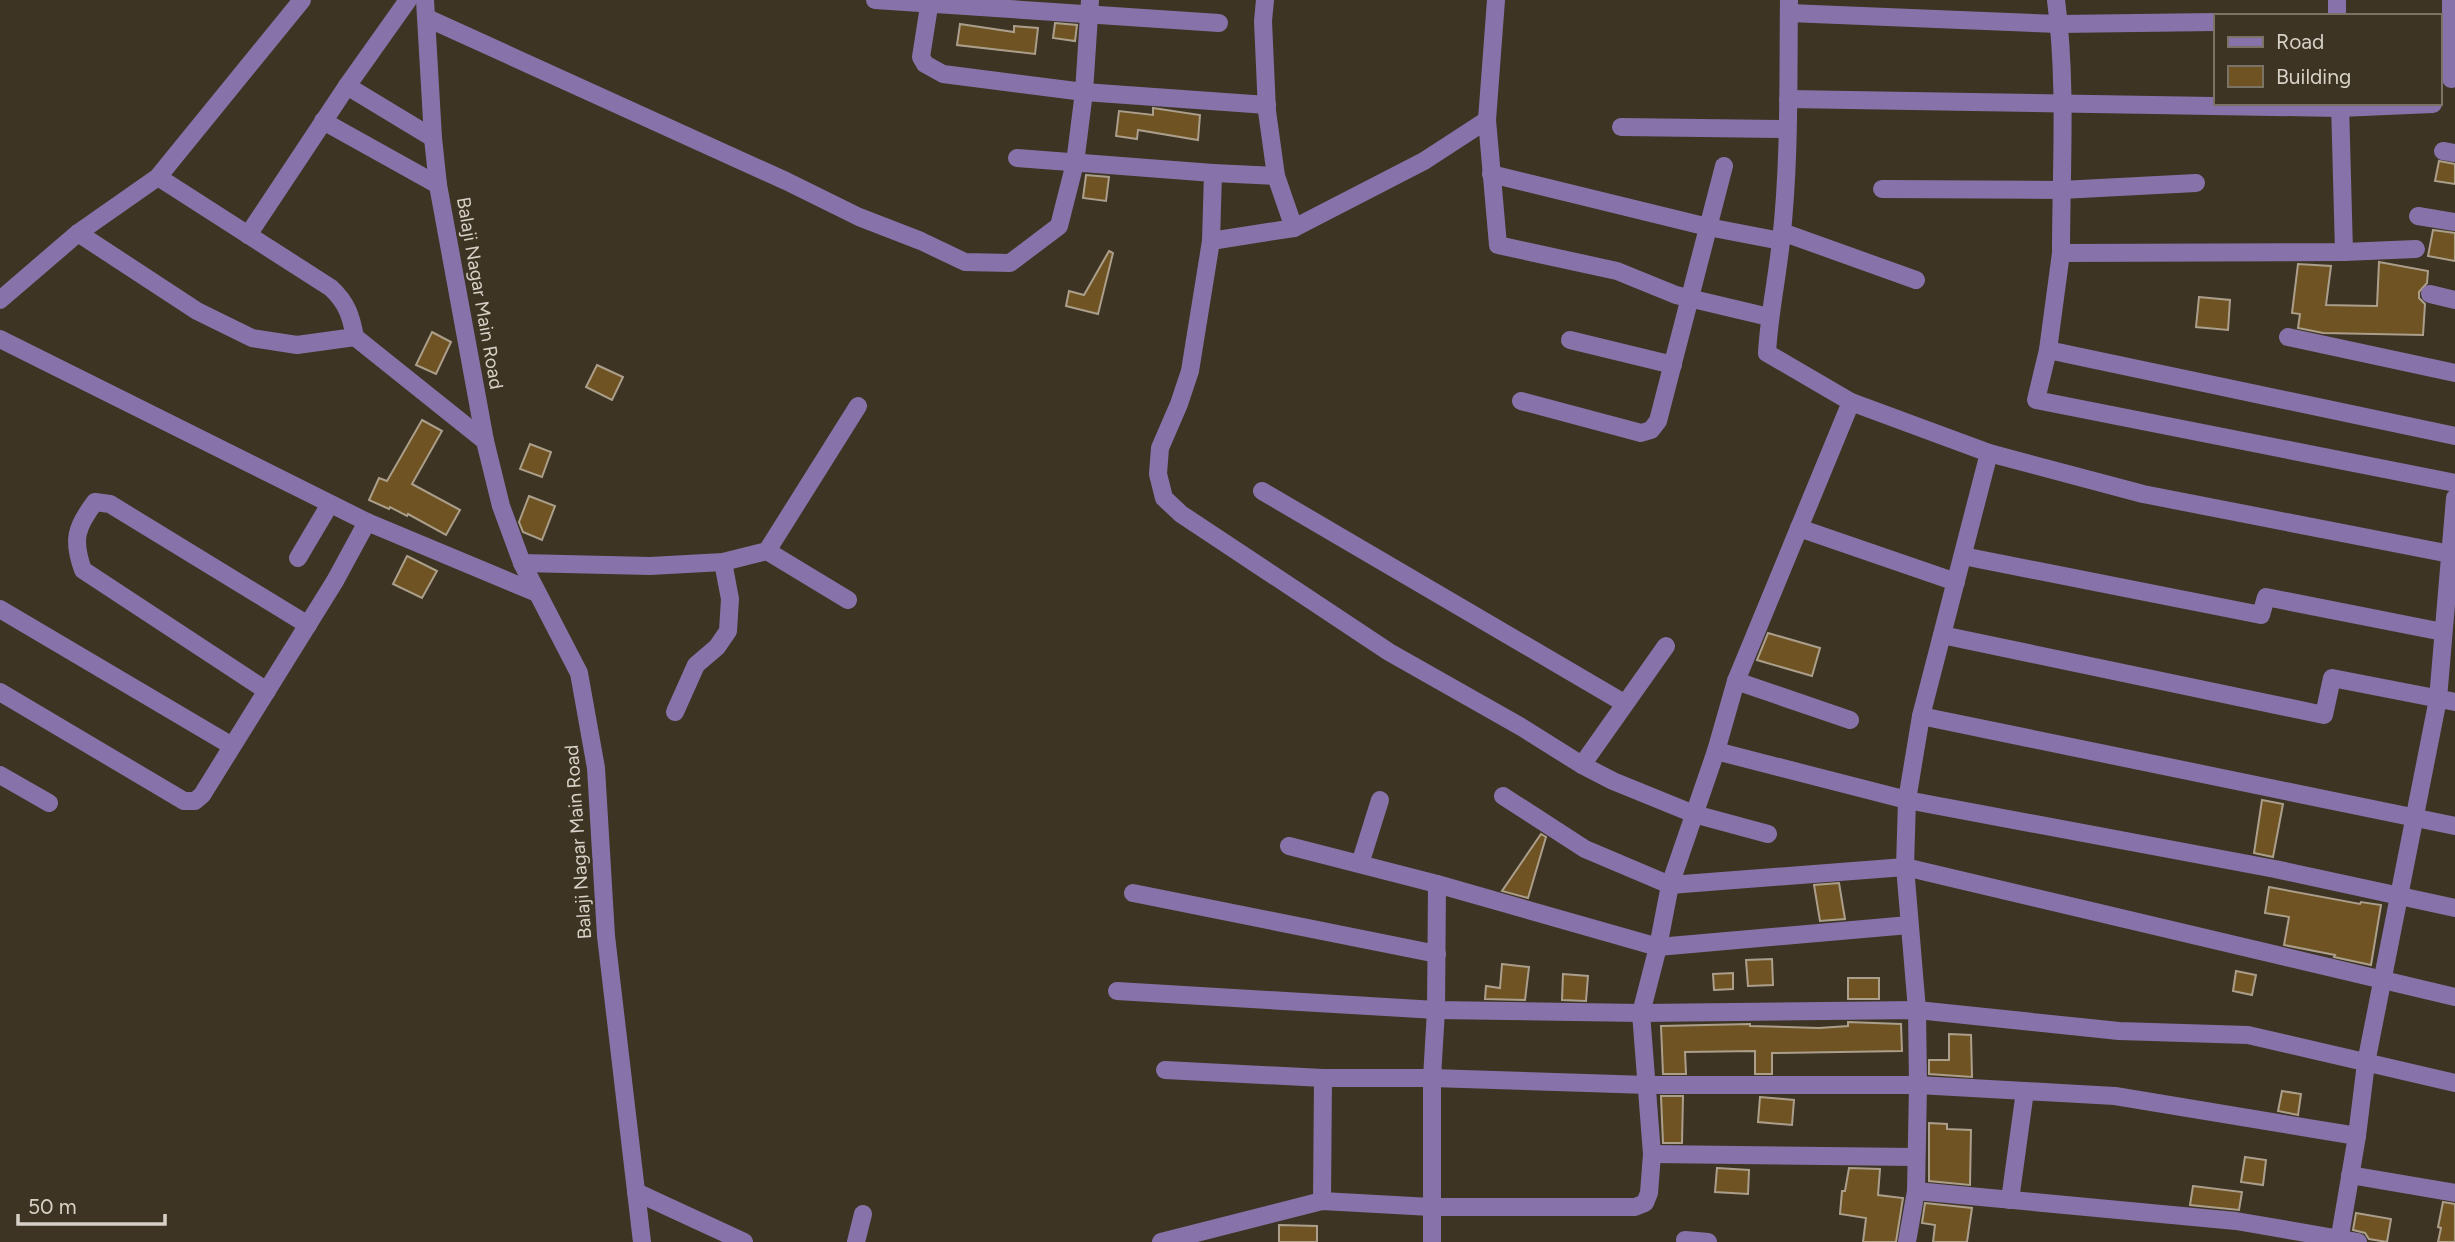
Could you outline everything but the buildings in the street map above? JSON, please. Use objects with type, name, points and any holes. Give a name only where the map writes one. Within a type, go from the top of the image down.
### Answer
[{"type":"street","points":[[0,300],[78,233],[158,177],[302,0]]},
{"type":"street","points":[[248,235],[346,86],[408,0]]},
{"type":"street","points":[[875,0],[1089,7],[1219,23]]},
{"type":"street","points":[[1265,0],[1263,21],[1267,105],[1276,176],[1294,228]]},
{"type":"street","points":[[1496,0],[1487,120],[1498,245],[1617,271],[1676,295],[1769,317]]},
{"type":"street","points":[[2056,0],[2061,103],[2061,253],[2048,350],[2036,400],[2455,483]]},
{"type":"street","points":[[930,2],[921,57],[925,64],[943,74],[1084,92],[1267,105]]},
{"type":"street","points":[[2214,22],[2059,24],[1789,6],[1782,237],[1769,317],[1767,353],[1851,402],[1989,453],[2143,494],[2452,554]]},
{"type":"street","points":[[426,9],[859,217],[965,262],[1010,264],[1059,226],[1075,163],[1084,92],[1089,7]]},
{"type":"street","name":"Balaji Nagar Main Road","points":[[426,9],[438,185],[485,441],[501,506],[522,563],[579,673],[596,768],[606,936],[642,1242]]},
{"type":"street","points":[[2449,10],[2451,79],[2455,78]]},
{"type":"street","points":[[346,86],[433,138]]},
{"type":"street","points":[[1788,99],[2214,105]]},
{"type":"street","points":[[2247,105],[2386,105]]},
{"type":"street","points":[[2340,106],[2344,252]]},
{"type":"street","points":[[1211,241],[1294,228],[1424,161],[1487,120]]},
{"type":"street","points":[[323,121],[438,185]]},
{"type":"street","points":[[1621,127],[1787,129]]},
{"type":"street","points":[[1017,158],[1276,176]]},
{"type":"street","points":[[1521,401],[1641,433],[1651,430],[1658,421],[1724,166]]},
{"type":"street","points":[[1213,173],[1211,241],[1190,370],[1160,447],[1157,474],[1164,498],[1181,514],[1389,652],[1523,728],[1582,765],[1612,781],[1694,814],[1768,834]]},
{"type":"street","points":[[1491,174],[1708,227],[1782,237],[1916,280]]},
{"type":"street","points":[[158,177],[340,297],[349,310],[355,337],[485,441]]},
{"type":"street","points":[[1882,189],[2061,190],[2196,183]]},
{"type":"street","points":[[2418,216],[2455,222]]},
{"type":"street","points":[[78,233],[197,311],[252,338],[297,345],[355,337]]},
{"type":"street","points":[[2061,253],[2344,252],[2416,249]]},
{"type":"street","points":[[2430,294],[2455,300]]},
{"type":"street","points":[[2288,337],[2455,373]]},
{"type":"street","points":[[0,339],[367,522],[537,593]]},
{"type":"street","points":[[1570,340],[1673,365]]},
{"type":"street","points":[[2048,350],[2455,436]]},
{"type":"street","points":[[1161,1242],[1322,1201],[1431,1207],[1636,1207],[1645,1203],[1649,1193],[1652,1154],[1641,1013],[1670,885],[1716,751],[1736,681],[1851,402]]},
{"type":"street","points":[[522,563],[650,566],[723,562],[767,551],[858,406]]},
{"type":"street","points":[[1907,1242],[1916,1191],[1918,1085],[1917,1010],[1905,867],[1907,800],[1921,716],[1989,453]]},
{"type":"street","points":[[1262,491],[1624,703]]},
{"type":"street","points":[[2339,1240],[2357,1136],[2366,1063],[2400,897],[2413,816],[2446,700],[2443,632],[2455,498]]},
{"type":"street","points":[[267,691],[83,570],[76,553],[76,536],[83,517],[95,502],[110,503],[308,625]]},
{"type":"street","points":[[298,558],[330,504]]},
{"type":"street","points":[[3,701],[184,801],[195,802],[202,795],[308,625],[367,522]]},
{"type":"street","points":[[1799,528],[1956,582]]},
{"type":"street","points":[[767,551],[848,600]]},
{"type":"street","points":[[1963,556],[2261,615],[2266,597],[2443,632]]},
{"type":"street","points":[[675,712],[696,665],[717,647],[728,631],[730,599],[723,562]]},
{"type":"street","points":[[0,609],[232,746]]},
{"type":"street","points":[[1942,635],[2324,715],[2332,678],[2446,700]]},
{"type":"street","points":[[1582,765],[1666,646]]},
{"type":"street","points":[[1736,681],[1850,720]]},
{"type":"street","points":[[1921,716],[2455,826]]},
{"type":"street","points":[[1716,751],[1907,800],[2275,869],[2455,908]]},
{"type":"street","points":[[0,775],[48,803]]},
{"type":"street","points":[[1503,796],[1585,849],[1670,885],[1905,867],[2455,997]]},
{"type":"street","points":[[1360,864],[1380,800]]},
{"type":"street","points":[[1290,846],[1437,884],[1658,947],[1909,925]]},
{"type":"street","points":[[1432,1242],[1432,1078],[1436,1010],[1437,884]]},
{"type":"street","points":[[1133,893],[1437,954]]},
{"type":"street","points":[[1118,991],[1436,1010],[1641,1013],[1917,1010],[2119,1031],[2248,1035],[2455,1083]]},
{"type":"street","points":[[1165,1070],[1324,1078],[1432,1078],[1648,1085],[1918,1085],[2115,1096],[2357,1136]]},
{"type":"street","points":[[1322,1201],[1324,1078]]},
{"type":"street","points":[[2010,1200],[2025,1091]]},
{"type":"street","points":[[1652,1154],[1915,1157]]},
{"type":"street","points":[[2350,1175],[2455,1193]]},
{"type":"street","points":[[1916,1191],[2236,1222],[2358,1242]]},
{"type":"street","points":[[636,1192],[744,1242]]},
{"type":"street","points":[[856,1242],[863,1214]]},
{"type":"street","points":[[1685,1240],[1708,1242]]}]
